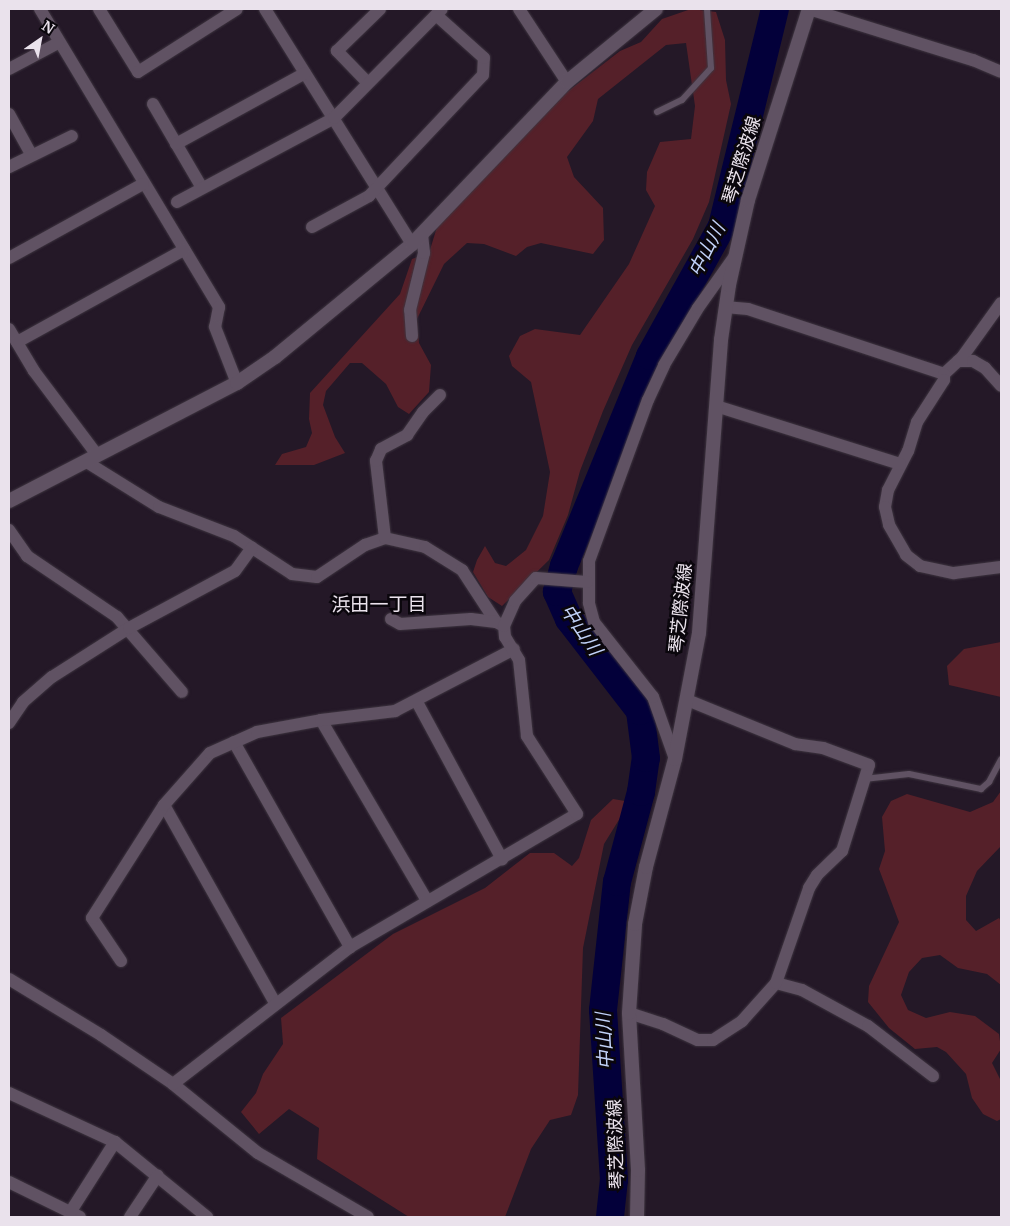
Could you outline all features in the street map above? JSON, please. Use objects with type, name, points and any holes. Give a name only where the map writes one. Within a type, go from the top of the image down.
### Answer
[{"type":"main road","points":[[9,502],[237,383],[275,357],[417,239],[566,82],[656,9]]},
{"type":"main road","name":"琴芝際波線","points":[[636,1217],[638,1170],[629,1013],[635,924],[646,866],[675,759],[699,632],[725,307],[748,200],[808,9]]},
{"type":"street","points":[[40,9],[58,43],[219,307],[215,327],[237,383]]},
{"type":"street","points":[[99,9],[138,72],[237,9]]},
{"type":"street","points":[[266,9],[376,186],[417,239],[424,253],[410,310],[412,336]]},
{"type":"street","points":[[368,83],[337,51],[380,9]]},
{"type":"street","points":[[520,9],[566,82]]},
{"type":"street","points":[[808,9],[973,60],[1001,72]]},
{"type":"street","points":[[177,202],[334,118],[439,12],[484,58],[483,75],[376,186],[369,196],[312,227]]},
{"type":"street","points":[[9,69],[58,43]]},
{"type":"street","points":[[176,144],[305,73]]},
{"type":"street","points":[[153,104],[202,188]]},
{"type":"street","points":[[9,114],[31,154]]},
{"type":"street","points":[[9,167],[31,154],[72,136]]},
{"type":"street","points":[[9,258],[143,184]]},
{"type":"street","points":[[17,342],[184,250]]},
{"type":"street","points":[[675,759],[653,697],[594,622],[587,582],[589,560],[648,400],[680,336],[735,256]]},
{"type":"street","points":[[725,307],[748,309],[944,374]]},
{"type":"street","points":[[1000,307],[958,361],[944,374],[944,380],[917,422],[888,490],[885,507],[895,540],[906,555],[920,566],[954,573],[1001,567]]},
{"type":"street","points":[[9,329],[91,458],[159,506],[217,529],[252,548],[285,570],[312,578],[365,545],[385,538],[417,544],[452,562],[472,584],[500,624],[505,637],[520,660],[527,736],[577,814],[350,947],[275,1003],[173,1084]]},
{"type":"street","points":[[958,361],[973,361],[985,368],[1001,386]]},
{"type":"street","points":[[385,538],[376,461],[381,449],[407,435],[423,412],[440,395]]},
{"type":"street","points":[[716,406],[900,464]]},
{"type":"street","points":[[9,530],[27,556],[129,628],[182,692]]},
{"type":"street","points":[[9,723],[36,688],[129,628],[235,571],[252,548]]},
{"type":"street","points":[[500,624],[526,588],[536,578],[552,577],[587,582]]},
{"type":"street","points":[[391,619],[400,624],[471,619],[500,624]]},
{"type":"street","points":[[120,961],[92,918],[164,805],[210,753],[257,732],[321,720],[395,712],[514,649]]},
{"type":"street","points":[[629,1013],[663,1024],[698,1040],[713,1040],[742,1021],[776,983],[809,888],[817,875],[842,851],[868,765],[824,748],[795,744],[687,700]]},
{"type":"street","points":[[416,702],[502,859]]},
{"type":"street","points":[[321,720],[427,901]]},
{"type":"street","points":[[234,742],[350,947]]},
{"type":"street","points":[[164,805],[275,1003]]},
{"type":"street","points":[[9,979],[101,1035],[173,1084],[258,1153],[368,1217]]},
{"type":"street","points":[[776,983],[802,990],[861,1022],[933,1076]]},
{"type":"street","points":[[9,1093],[115,1142],[207,1217]]},
{"type":"street","points":[[9,1182],[76,1214],[115,1142]]},
{"type":"street","points":[[130,1217],[158,1176]]},
{"type":"lane","points":[[657,112],[682,100],[711,68],[707,9]]},
{"type":"lane","points":[[863,779],[909,774],[981,789],[989,782],[1001,759]]},
{"type":"shaded area","points":[[691,9],[716,12],[725,40],[726,80],[731,104],[709,202],[693,239],[632,345],[603,411],[580,471],[568,515],[549,560],[502,606],[488,597],[473,572],[477,560],[485,546],[495,563],[506,566],[526,550],[543,516],[550,472],[531,382],[512,366],[509,356],[520,336],[535,329],[580,335],[629,264],[655,206],[646,190],[647,172],[660,142],[691,139],[695,106],[686,43],[666,45],[598,99],[593,121],[567,157],[574,177],[603,208],[604,240],[593,254],[541,243],[527,247],[516,256],[484,244],[467,243],[444,264],[417,319],[419,343],[431,365],[429,392],[409,414],[398,407],[386,384],[362,363],[350,363],[326,391],[323,405],[335,437],[345,453],[314,465],[275,465],[282,454],[306,447],[312,433],[309,419],[310,393],[400,294],[412,259],[429,253],[437,227],[567,92],[620,51],[641,42],[662,19]]},
{"type":"shaded area","points":[[1001,642],[1001,697],[949,685],[947,666],[964,649]]},
{"type":"shaded area","points":[[1001,791],[1001,846],[977,871],[966,896],[966,920],[976,931],[999,918],[1001,921],[1001,985],[987,974],[958,968],[940,955],[922,958],[909,972],[901,995],[908,1010],[926,1018],[950,1012],[975,1016],[999,1034],[1001,1049],[992,1063],[1001,1081],[1001,1119],[997,1121],[983,1114],[972,1098],[966,1074],[946,1052],[937,1047],[915,1049],[889,1028],[868,1002],[869,986],[899,922],[879,869],[885,851],[882,817],[891,801],[907,794],[970,812],[993,802]]},
{"type":"shaded area","points":[[613,799],[625,801],[625,810],[604,844],[583,948],[578,1095],[571,1115],[550,1120],[531,1149],[505,1217],[409,1217],[317,1159],[319,1128],[289,1109],[259,1134],[241,1112],[256,1093],[263,1074],[283,1044],[281,1018],[393,934],[485,888],[530,853],[554,853],[572,866],[579,858],[591,820]]},
{"type":"waterway","name":"中山川","points":[[610,1217],[614,1180],[603,1010],[617,882],[641,792],[646,758],[640,711],[569,619],[557,592],[564,566],[650,356],[722,226],[775,9]]},
{"type":"district","name":"浜田一丁目","points":[[379,605]]}]
